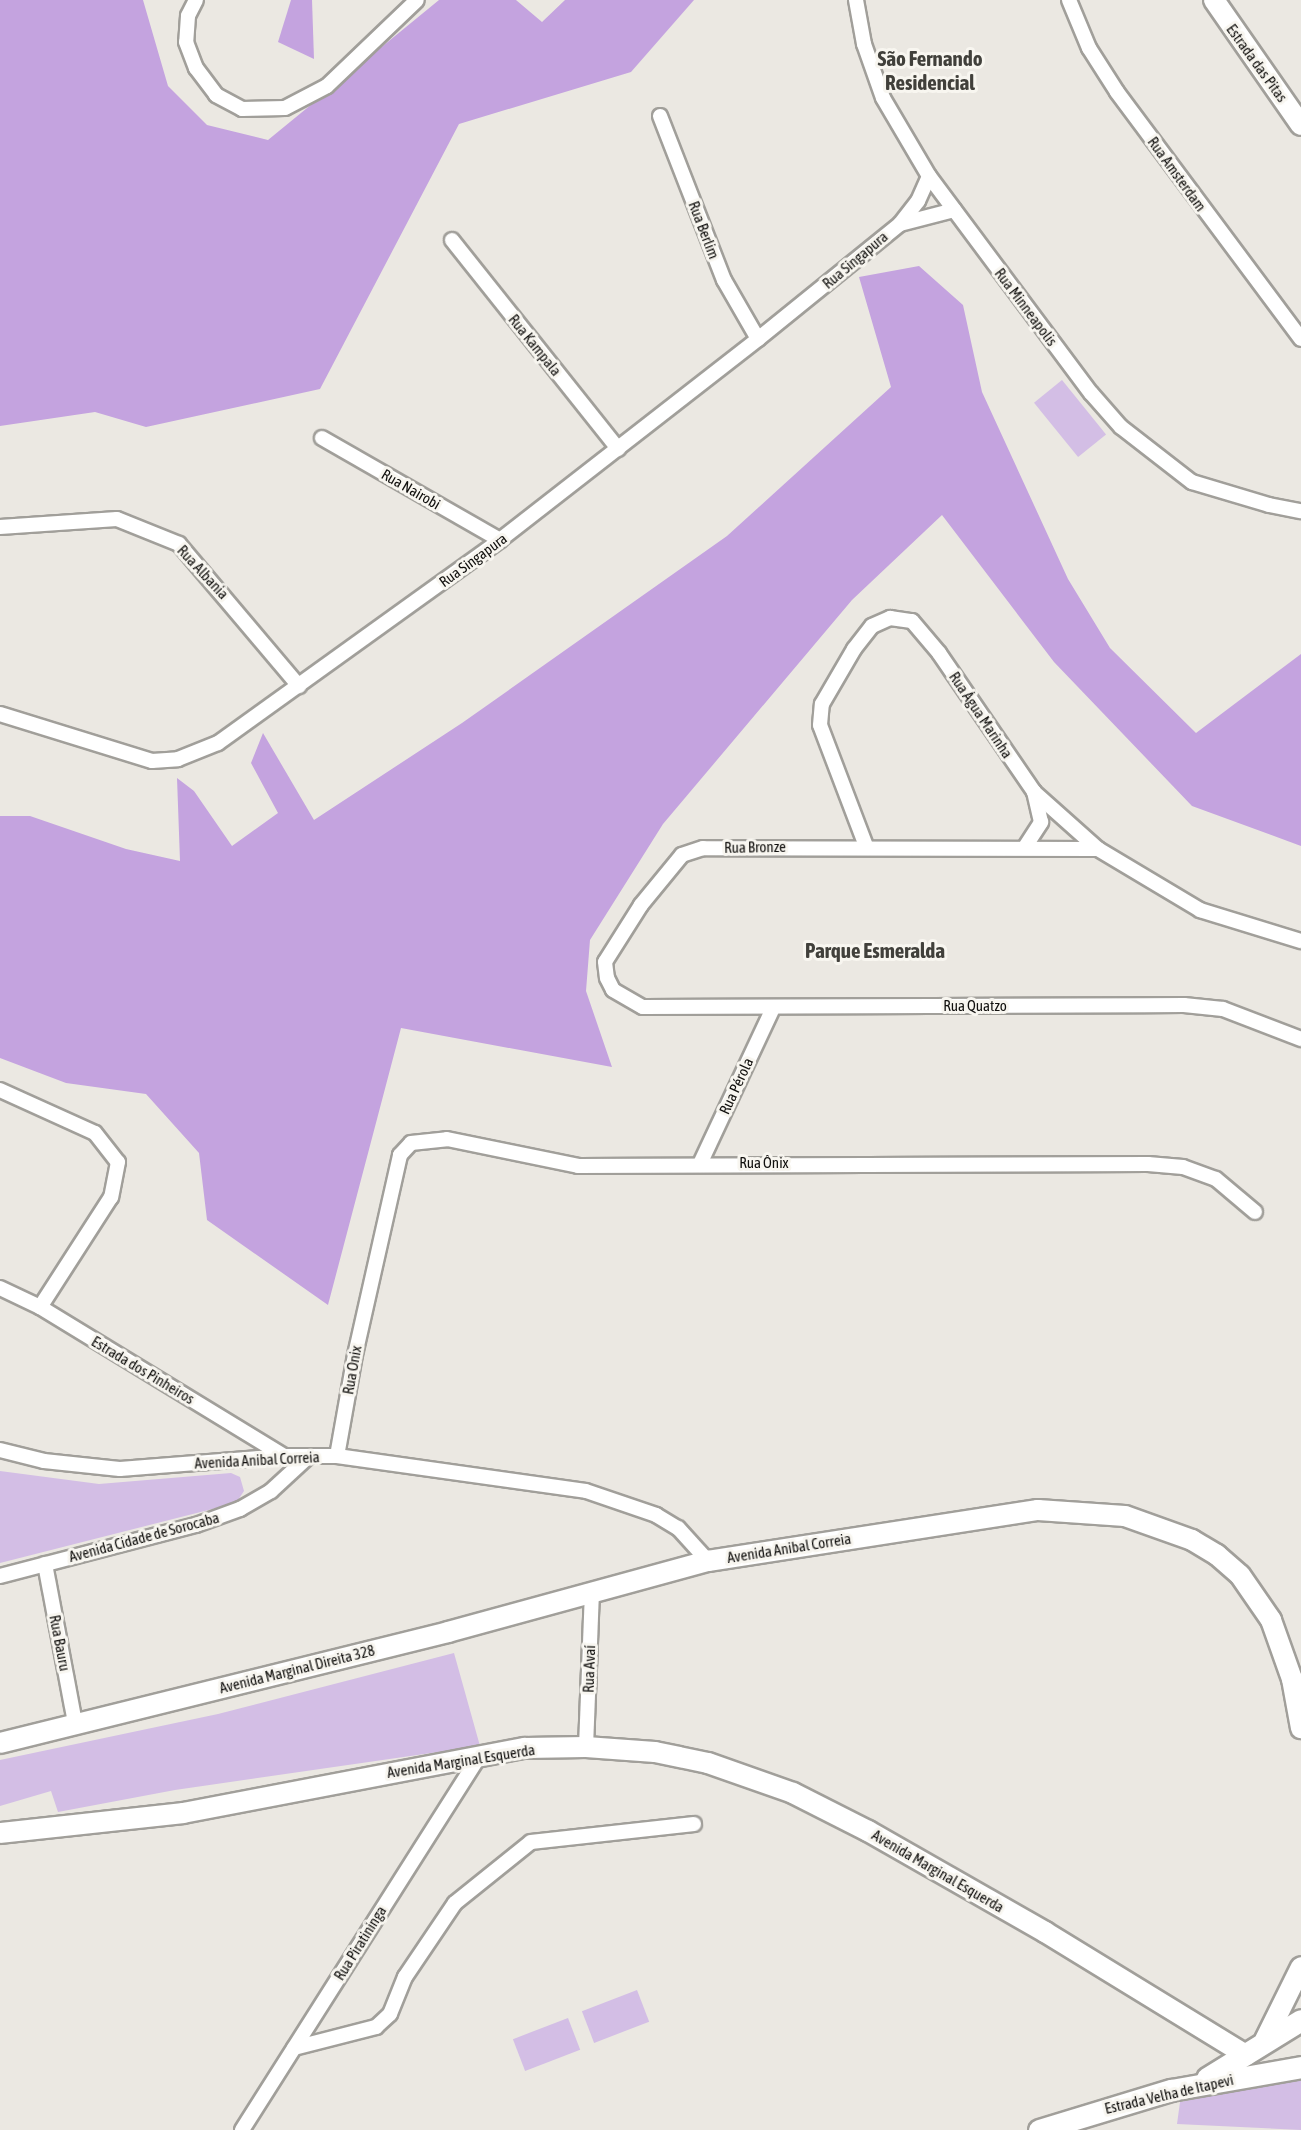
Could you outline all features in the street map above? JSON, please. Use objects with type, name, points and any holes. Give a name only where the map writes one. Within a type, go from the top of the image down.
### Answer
[{"type":"main road","name":"Estrada das Pitas","points":[[1214,0],[1301,124]]},
{"type":"main road","name":"Avenida Anibal Correia","points":[[708,1561],[1038,1510],[1125,1516],[1192,1540],[1240,1575],[1271,1620],[1286,1659],[1301,1728]]},
{"type":"main road","name":"Avenida Marginal Direita 328","points":[[0,1743],[448,1632],[708,1561]]},
{"type":"main road","name":"Avenida Marginal Esquerda","points":[[0,1833],[183,1813],[525,1748],[586,1747],[655,1752],[708,1763],[793,1792],[988,1899],[1246,2055]]},
{"type":"main road","points":[[1265,2040],[1301,1967]]},
{"type":"main road","points":[[1194,2086],[1246,2055],[1265,2040],[1301,2020]]},
{"type":"main road","name":"Estrada Velha de Itapevi","points":[[1039,2130],[1091,2112],[1194,2086],[1301,2067]]},
{"type":"street","points":[[196,0],[188,16],[186,42],[196,68],[216,96],[242,109],[285,108],[327,86],[417,0]]},
{"type":"street","name":"Rua Minneapolis","points":[[856,0],[864,44],[883,98],[929,176],[1121,427],[1192,482],[1249,500],[1301,511]]},
{"type":"street","name":"Rua Amsterdam","points":[[1069,0],[1089,48],[1117,92],[1301,339]]},
{"type":"street","name":"Rua Berlim","points":[[660,116],[724,280],[758,339]]},
{"type":"street","name":"Rua Singapura","points":[[0,714],[152,761],[178,759],[218,742],[500,540],[758,339],[900,224],[918,201],[929,176]]},
{"type":"street","name":"Rua Singapura","points":[[900,224],[954,210]]},
{"type":"street","name":"Rua Kampala","points":[[452,240],[618,449]]},
{"type":"street","name":"Rua Nairobi","points":[[322,438],[500,540]]},
{"type":"street","name":"Rua Albania","points":[[0,527],[117,519],[179,544],[299,686]]},
{"type":"street","name":"Rua Água Marinha","points":[[866,846],[820,725],[822,704],[854,649],[872,626],[890,618],[912,621],[925,633],[1034,792],[1098,849],[1200,910],[1301,941]]},
{"type":"street","points":[[1025,847],[1041,822],[1034,792]]},
{"type":"street","name":"Rua Bronze","points":[[643,1007],[613,990],[605,962],[641,905],[682,855],[703,848],[866,846],[1098,849]]},
{"type":"street","name":"Rua Quatzo","points":[[643,1007],[1184,1005],[1223,1009],[1301,1039]]},
{"type":"street","name":"Rua Pérola","points":[[700,1164],[773,1008]]},
{"type":"street","points":[[0,1090],[95,1133],[118,1162],[111,1197],[40,1307]]},
{"type":"street","name":"Rua Ônix","points":[[370,1284],[400,1155],[411,1143],[447,1139],[578,1166],[1077,1162],[1183,1167],[1216,1179],[1255,1212]]},
{"type":"street","name":"Rua Onix","points":[[337,1456],[370,1284]]},
{"type":"street","name":"Estrada dos Pinheiros","points":[[0,1288],[40,1307],[284,1456]]},
{"type":"street","name":"Avenida Anibal Correia","points":[[0,1450],[44,1461],[120,1469],[284,1456],[337,1456],[586,1491],[656,1515],[678,1528],[708,1561]]},
{"type":"street","name":"Avenida Cidade de Sorocaba","points":[[0,1576],[196,1525],[240,1509],[271,1491],[308,1457]]},
{"type":"street","name":"Rua Bauru","points":[[45,1564],[75,1723]]},
{"type":"street","name":"Rua Avaí","points":[[586,1747],[592,1591]]},
{"type":"street","name":"Rua Piratininga","points":[[242,2130],[479,1756]]},
{"type":"street","points":[[294,2048],[376,2027],[390,2014],[405,1977],[455,1903],[531,1842],[694,1824]]},
{"type":"shaded area","points":[[0,0],[143,0],[168,86],[207,125],[268,140],[439,0],[516,0],[542,22],[565,0],[694,0],[631,72],[459,124],[320,389],[146,427],[95,412],[0,426]]},
{"type":"shaded area","points":[[291,0],[312,0],[314,59],[278,42]]},
{"type":"shaded area","points":[[919,266],[963,305],[982,392],[1068,579],[1110,648],[1196,733],[1301,654],[1301,846],[1192,806],[1054,662],[942,515],[852,600],[663,824],[590,940],[586,991],[612,1067],[401,1028],[328,1305],[207,1220],[199,1153],[146,1094],[66,1083],[0,1058],[0,816],[30,816],[126,849],[180,861],[177,778],[194,791],[232,846],[278,813],[251,763],[263,733],[314,820],[462,723],[727,536],[891,387],[859,277]]},
{"type":"shaded area","points":[[1062,380],[1106,434],[1078,457],[1034,403]]},
{"type":"shaded area","points":[[0,1471],[99,1484],[231,1473],[240,1477],[244,1491],[236,1503],[0,1563]]},
{"type":"shaded area","points":[[454,1653],[480,1746],[175,1790],[58,1812],[51,1791],[0,1806],[0,1760],[218,1714]]},
{"type":"shaded area","points":[[637,1990],[649,2022],[594,2043],[582,2011]]},
{"type":"shaded area","points":[[568,2018],[580,2050],[525,2071],[513,2039]]},
{"type":"shaded area","points":[[1301,2077],[1301,2130],[1177,2124],[1180,2102]]},
{"type":"district","name":"São Fernando Residencial","points":[[930,70]]},
{"type":"district","name":"Parque Esmeralda","points":[[875,950]]}]
